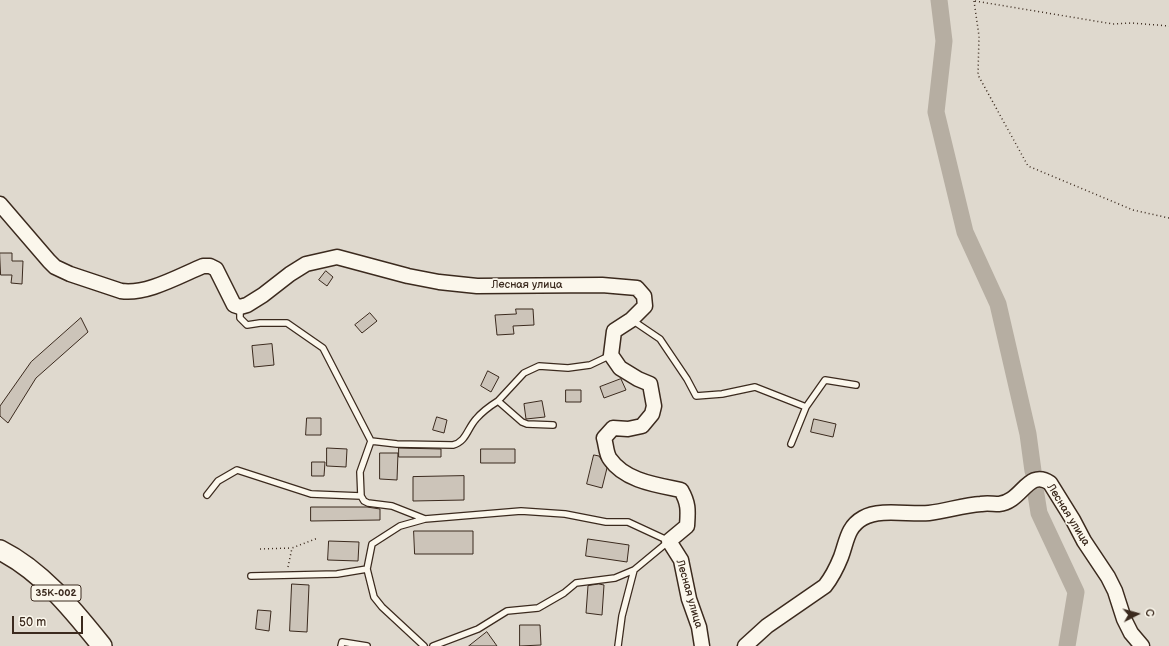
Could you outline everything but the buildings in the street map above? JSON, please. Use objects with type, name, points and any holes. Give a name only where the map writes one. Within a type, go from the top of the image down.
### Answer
[{"type":"highway","name":"35К-002","points":[[0,550],[32,570],[57,593],[80,618],[102,646]]},
{"type":"highway","name":"35К-002","points":[[0,559],[24,572],[49,592],[97,646]]},
{"type":"street","points":[[0,204],[49,261],[61,271],[128,292],[146,290],[203,266],[210,266],[216,269],[234,305],[240,307]]},
{"type":"street","name":"Лесная улица","points":[[240,307],[255,301],[290,274],[306,264],[337,257],[408,276],[477,286],[602,285],[637,288],[644,296],[645,306],[631,320],[614,331],[611,354]]},
{"type":"street","points":[[611,354],[620,368],[638,379],[650,384],[654,406],[652,414],[642,426],[628,429],[613,428],[604,438],[609,459],[623,471],[643,482],[681,490],[686,499],[688,509],[686,526],[669,541]]},
{"type":"street","name":"Лесная улица","points":[[745,646],[768,626],[824,586],[831,579],[842,555],[848,534],[855,523],[874,514],[928,513],[982,503],[1004,503],[1011,501],[1030,483],[1038,479],[1045,480],[1050,483],[1084,541],[1108,577],[1115,591],[1124,619],[1131,634],[1142,646]]},
{"type":"street","name":"Лесная улица","points":[[669,541],[682,560],[689,599],[698,627],[702,646]]},
{"type":"lane","points":[[240,307],[240,318],[247,325],[260,323],[287,323],[323,348],[371,441],[360,472],[361,496],[364,501],[368,503],[392,506],[425,519]]},
{"type":"lane","points":[[631,320],[660,339],[687,379],[696,396],[722,394],[755,387],[806,407]]},
{"type":"lane","points":[[371,441],[397,444],[459,444],[462,442],[477,418],[498,401],[524,373],[539,366],[568,368],[590,365],[611,354]]},
{"type":"lane","points":[[791,444],[806,407],[825,380],[856,385]]},
{"type":"lane","points":[[498,401],[522,422],[527,424],[553,425]]},
{"type":"lane","points":[[206,495],[218,481],[237,470],[311,494],[361,496]]},
{"type":"lane","points":[[424,646],[382,607],[374,597],[367,569],[372,544],[400,526],[425,519],[521,511],[565,514],[606,522],[628,522],[669,541],[634,570],[615,578],[576,583],[564,593],[538,608],[507,611],[478,629],[433,646]]},
{"type":"lane","points":[[251,576],[337,574],[367,569]]},
{"type":"lane","points":[[618,646],[622,616],[634,570]]},
{"type":"lane","points":[[342,646],[342,642],[367,646]]},
{"type":"path","points":[[1169,26],[1132,23],[1113,24],[974,0],[979,36],[978,75],[1028,166],[1133,210],[1169,218]]},
{"type":"path","points":[[260,549],[292,548],[318,538]]},
{"type":"path","points":[[287,575],[292,548]]},
{"type":"shaded area","points":[[0,0],[1169,0],[1169,646],[0,646]]},
{"type":"waterway","points":[[939,0],[944,41],[936,112],[965,232],[998,304],[1028,434],[1033,471]]},
{"type":"waterway","points":[[1035,488],[1039,513],[1076,592],[1067,646]]}]
